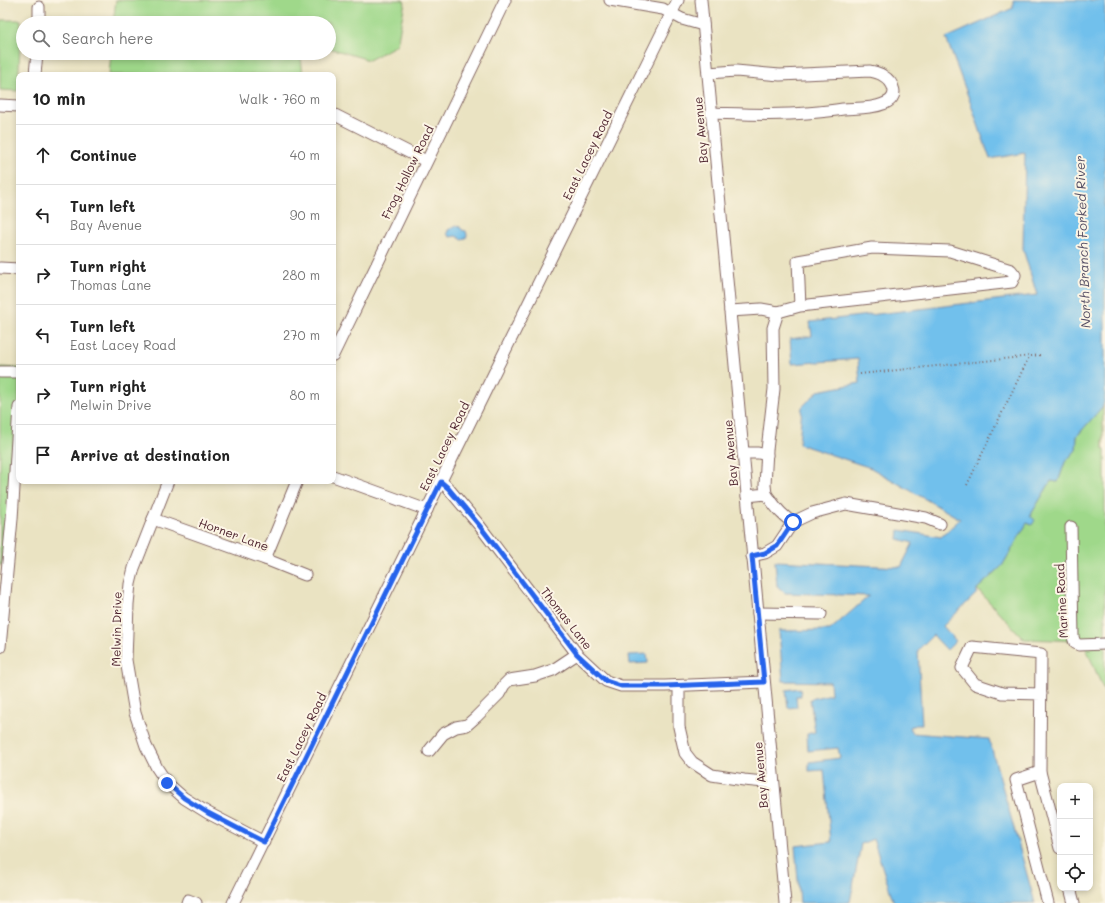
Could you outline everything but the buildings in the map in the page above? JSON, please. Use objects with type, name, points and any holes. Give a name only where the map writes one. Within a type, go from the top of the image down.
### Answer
[{"type":"street","name":"Frog Hollow Road","points":[[336,349],[505,0]]},
{"type":"street","points":[[610,0],[663,9],[682,19],[703,25]]},
{"type":"street","name":"East Lacey Road","points":[[233,903],[678,0]]},
{"type":"street","name":"Bay Avenue","points":[[701,0],[784,903]]},
{"type":"street","points":[[39,8],[39,16]]},
{"type":"street","points":[[35,72],[36,60]]},
{"type":"street","points":[[708,73],[736,72],[780,75],[870,71],[881,74],[891,83],[894,94],[891,100],[872,107],[806,113],[749,114],[711,112]]},
{"type":"street","points":[[0,105],[16,106]]},
{"type":"street","points":[[336,116],[426,161]]},
{"type":"street","points":[[730,311],[762,310],[778,312],[800,306],[1012,282],[1015,275],[1011,270],[950,251],[872,248],[798,261],[800,306]]},
{"type":"street","points":[[0,268],[16,269]]},
{"type":"street","points":[[778,312],[773,328],[774,389],[765,485],[766,494],[787,519],[793,522]]},
{"type":"street","points":[[0,372],[16,372]]},
{"type":"street","points":[[743,453],[750,452],[767,455]]},
{"type":"street","points":[[0,646],[12,518],[16,455]]},
{"type":"street","points":[[336,477],[427,510]]},
{"type":"street","name":"Thomas Lane","points":[[441,482],[448,488],[479,525],[577,654],[606,681],[621,686],[678,686],[764,682]]},
{"type":"street","name":"Melwin Drive","points":[[167,484],[134,568],[130,584],[126,660],[135,713],[146,746],[157,768],[167,783],[184,798],[208,813],[264,842]]},
{"type":"street","points":[[265,559],[296,484]]},
{"type":"street","points":[[747,496],[766,494]]},
{"type":"street","points":[[752,556],[765,553],[777,546],[793,522],[812,513],[846,504],[926,518],[940,524]]},
{"type":"street","name":"Horner Lane","points":[[153,519],[305,575]]},
{"type":"street","name":"Marine Road","points":[[1071,527],[1073,637],[1079,645],[1105,644]]},
{"type":"street","points":[[758,613],[821,614]]},
{"type":"street","points":[[1041,694],[1002,693],[975,684],[962,668],[972,647],[1042,654],[1040,772],[1057,837]]},
{"type":"street","points":[[429,751],[442,734],[456,727],[467,724],[476,717],[499,694],[504,685],[510,680],[535,676],[553,670],[577,654]]},
{"type":"street","points":[[678,686],[679,727],[685,753],[692,762],[712,775],[773,783]]},
{"type":"street","points":[[1040,772],[1016,780],[1048,903]]},
{"type":"street","points":[[1071,891],[1074,903]]},
{"type":"street","points":[[187,903],[188,900],[196,903]]},
{"type":"path","points":[[860,374],[1041,355]]},
{"type":"path","points":[[967,485],[1029,356]]},
{"type":"green space","points":[[116,0],[403,0],[405,2],[397,45],[369,60],[336,50],[336,16],[114,16]]},
{"type":"green space","points":[[0,20],[16,20],[16,60],[19,60],[19,72],[16,72],[16,91],[0,90]]},
{"type":"green space","points":[[110,60],[301,60],[303,72],[109,72]]},
{"type":"green space","points":[[0,367],[16,368],[16,448],[8,565],[0,565]]},
{"type":"green space","points":[[1103,406],[1103,449],[1105,450],[1105,693],[1083,641],[1024,639],[977,589],[1002,566],[1027,523],[1032,525],[1030,516],[1051,481],[1058,482],[1065,462],[1076,450],[1077,436]]},
{"type":"water","name":"North Branch Forked River","points":[[1013,0],[1105,0],[1105,398],[1103,406],[1077,436],[1076,450],[1065,462],[1058,482],[1051,481],[1030,516],[1035,520],[1032,525],[1027,523],[1002,566],[977,589],[977,593],[943,626],[956,641],[947,650],[933,635],[918,650],[922,725],[910,727],[912,733],[989,739],[1035,903],[894,903],[873,839],[861,844],[850,902],[800,903],[795,846],[831,842],[824,770],[809,771],[809,762],[840,758],[838,748],[808,751],[807,734],[815,732],[810,699],[831,694],[830,682],[783,681],[779,631],[830,630],[869,596],[785,593],[777,586],[775,561],[901,567],[913,543],[898,539],[899,530],[941,537],[960,519],[871,468],[799,444],[802,407],[818,391],[860,383],[858,359],[792,364],[790,339],[812,336],[810,322],[1037,295],[1023,249],[1025,153],[990,159],[946,38],[1013,8]]},
{"type":"water","points":[[456,226],[466,231],[466,238],[461,239],[456,236],[450,237],[447,234],[448,230]]},
{"type":"water","points":[[647,654],[648,663],[630,664],[629,655]]},
{"type":"water","points":[[800,688],[801,696],[796,696],[797,707],[788,708],[786,690]]},
{"type":"route","points":[[167,783],[184,798],[208,813],[264,842],[441,482],[448,488],[479,525],[577,654],[606,681],[621,686],[665,686],[764,682],[752,556],[765,553],[777,546],[793,522]]}]
